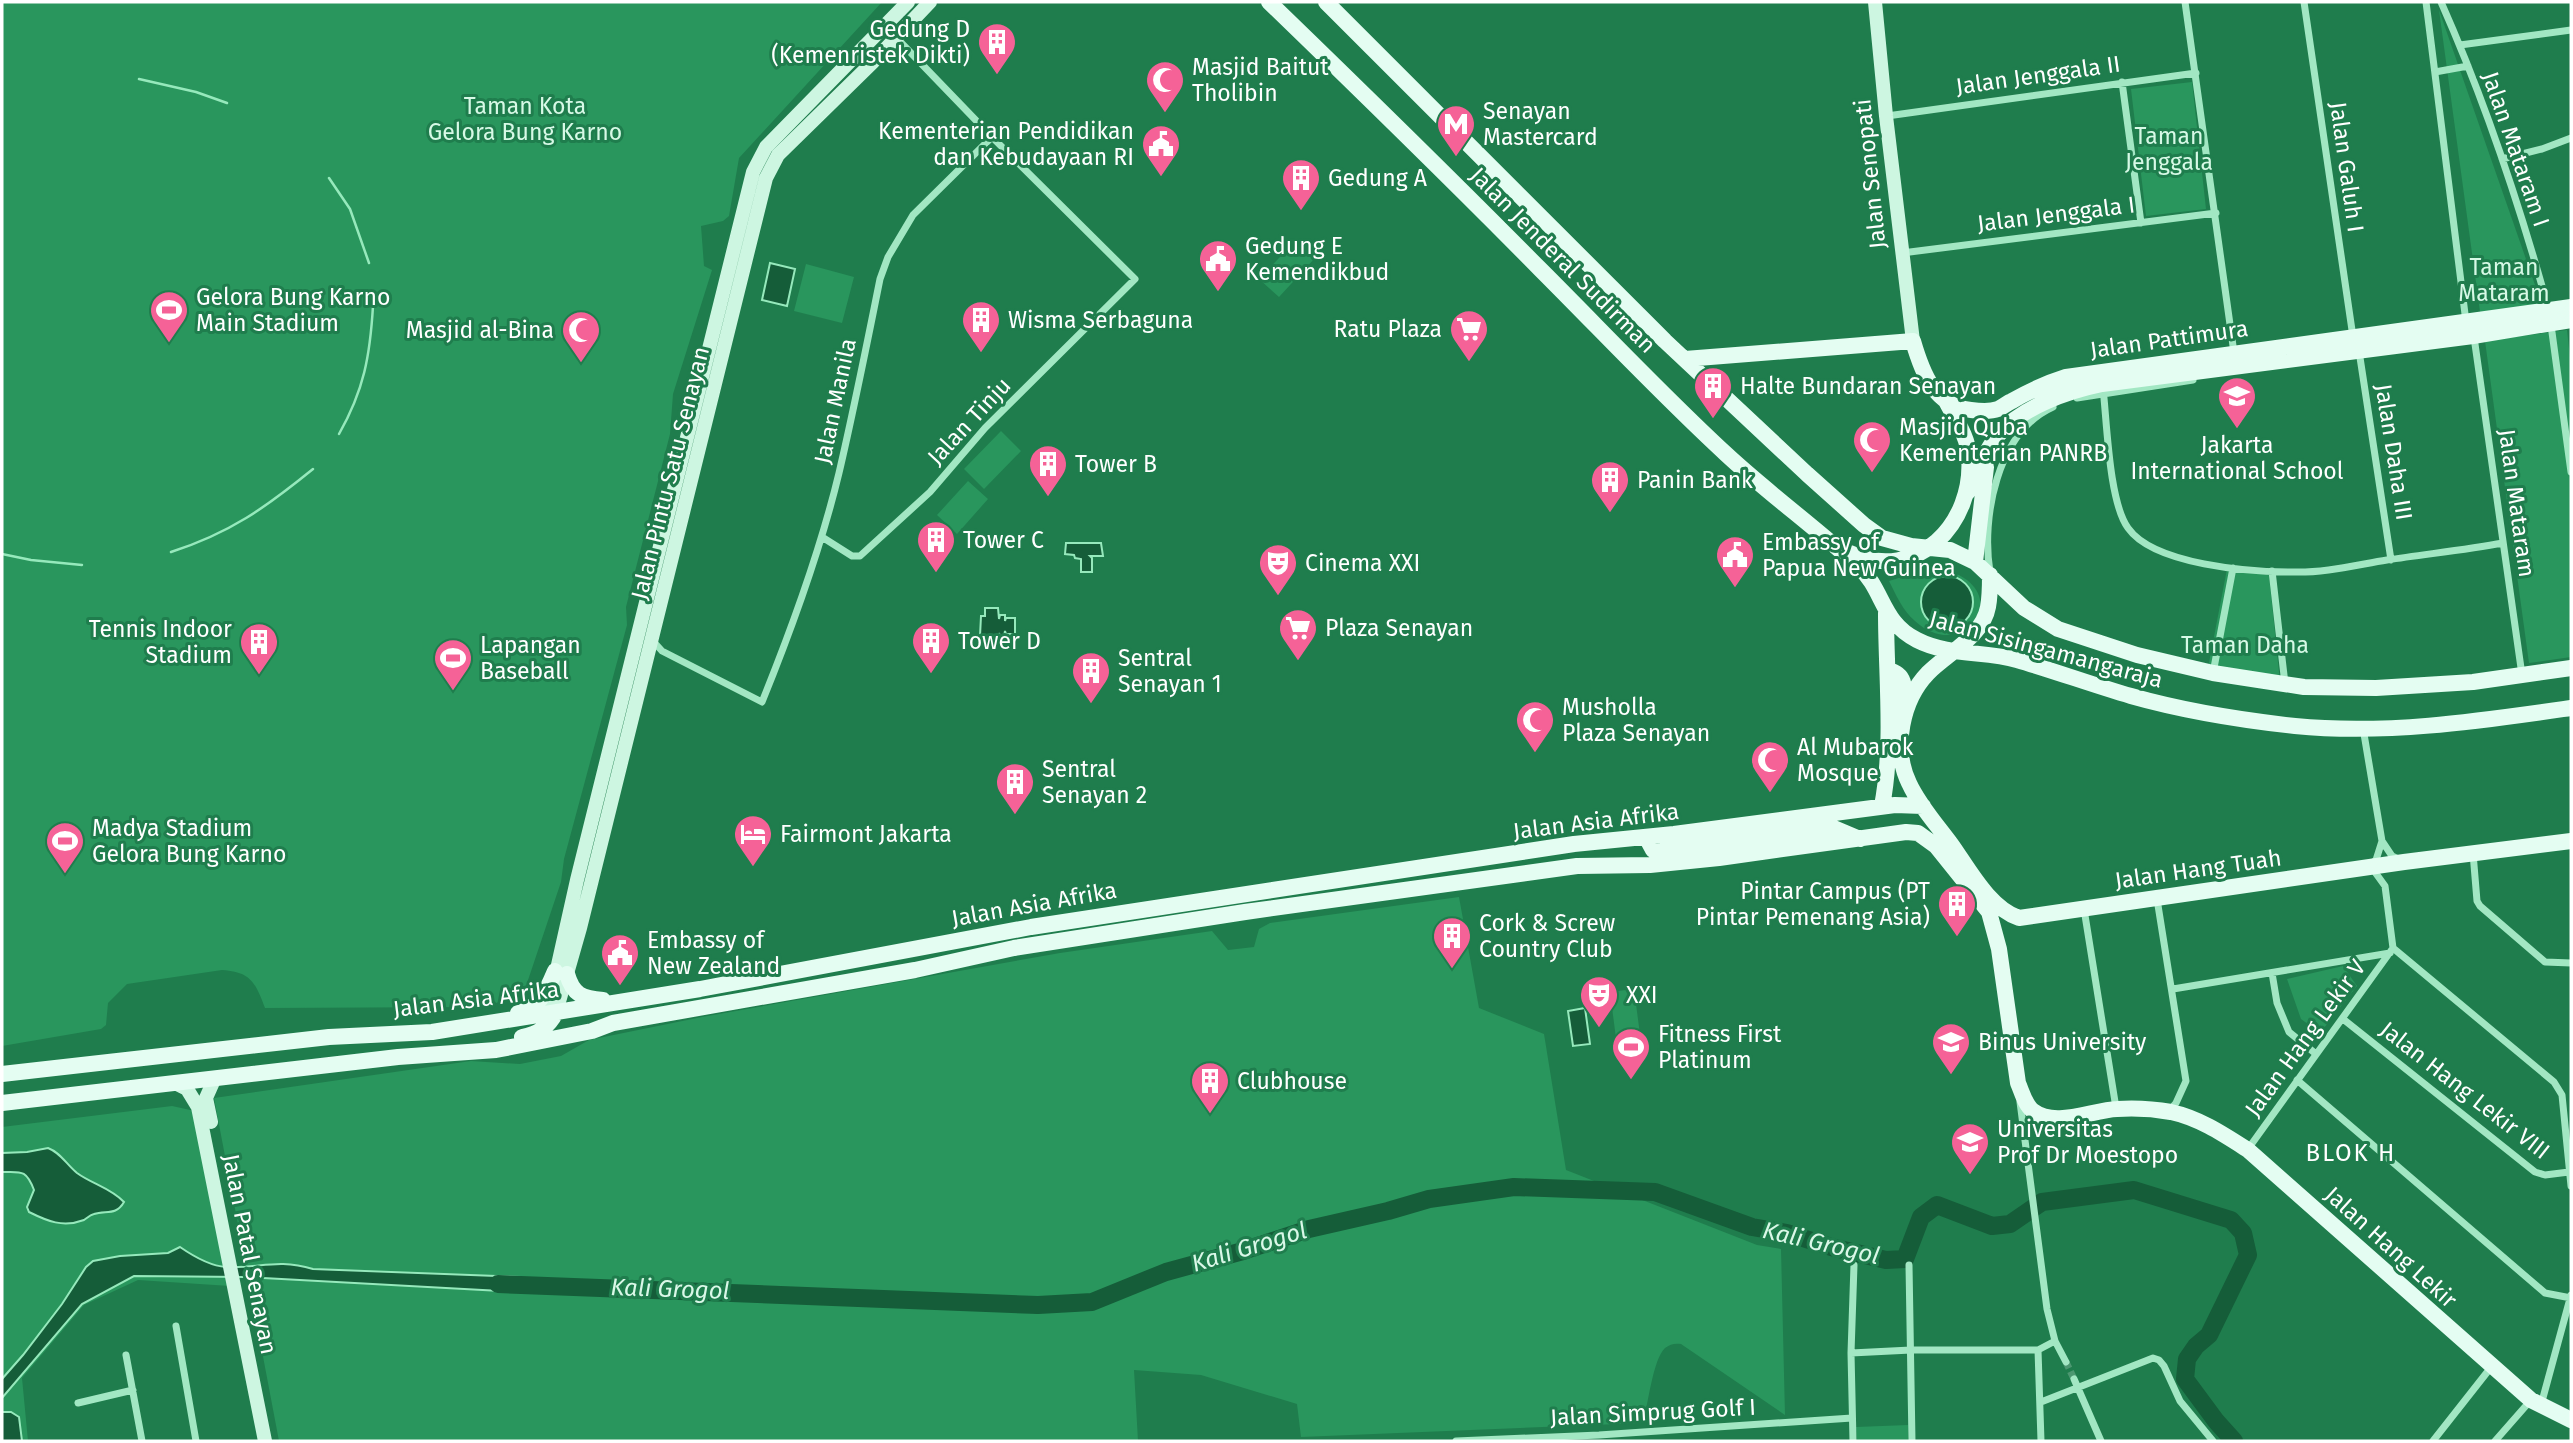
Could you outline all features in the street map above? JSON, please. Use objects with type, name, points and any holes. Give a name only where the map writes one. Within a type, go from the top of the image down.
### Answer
[{"type":"main road","name":"Jalan Pintu Satu Senayan","points":[[648,645],[753,172],[766,147],[908,2]]},
{"type":"main road","name":"Jalan Pintu Satu Senayan","points":[[551,1016],[638,668],[648,645],[752,228],[771,165],[930,2]]},
{"type":"main road","name":"Jalan Jenderal Sudirman","points":[[1269,2],[1464,192],[1672,402],[1728,456],[1830,544]]},
{"type":"main road","name":"Jalan Jenderal Sudirman","points":[[1326,2],[1685,359],[1864,525],[1888,541],[1927,548]]},
{"type":"main road","name":"Jalan Senopati","points":[[1875,2],[1913,341]]},
{"type":"main road","name":"Jalan Pattimura","points":[[2551,322],[2571,307]]},
{"type":"main road","name":"Jalan Pattimura","points":[[1968,493],[1993,443],[2009,424],[2050,399],[2103,388],[2357,349],[2571,320]]},
{"type":"main road","name":"Jalan Jenderal Sudirman","points":[[1685,359],[1913,341]]},
{"type":"main road","points":[[1830,544],[1867,561],[1889,563],[1901,560],[1927,548],[1947,532],[1968,493],[1968,446],[1946,401],[1927,380],[1913,341]]},
{"type":"main road","name":"Jalan Pattimura","points":[[1946,401],[1969,410],[1995,410],[2042,385],[2066,377],[2234,353],[2357,349]]},
{"type":"main road","points":[[1975,562],[1987,454]]},
{"type":"main road","name":"Jalan Sisingamangaraja","points":[[1830,544],[1862,570],[1886,613],[1916,640],[1952,651],[2009,658],[2132,696],[2205,713],[2298,726],[2363,728],[2423,726],[2571,708]]},
{"type":"main road","name":"Jalan Sisingamangaraja","points":[[1927,548],[1950,550],[1975,562],[2024,608],[2058,629],[2137,655],[2213,673],[2285,685],[2407,687],[2522,676],[2571,668]]},
{"type":"main road","points":[[1902,717],[1920,683],[1983,622],[1988,607],[1990,575]]},
{"type":"main road","points":[[1886,613],[1887,783],[1882,806],[1923,806]]},
{"type":"main road","points":[[1888,670],[1897,672],[1902,679],[1902,755],[1907,780],[1923,806],[1993,900],[2019,918],[2007,930],[1999,949]]},
{"type":"main road","points":[[1887,783],[1897,786],[1907,780]]},
{"type":"main road","name":"Jalan Asia Afrika","points":[[2,1074],[317,1038],[432,1032],[551,1016],[1031,927],[1574,844],[1882,806]]},
{"type":"main road","points":[[1646,837],[1653,850],[1658,852],[1834,828],[1860,839]]},
{"type":"main road","name":"Jalan Asia Afrika","points":[[2,1103],[398,1057],[519,1047],[592,1031],[613,1023],[915,970],[1014,948],[1226,915],[1577,866],[1650,865],[1918,833],[1936,846],[1989,912],[1999,949],[2018,1083]]},
{"type":"main road","name":"Jalan Hang Tuah","points":[[2019,918],[2404,862],[2571,841]]},
{"type":"main road","points":[[1223,897],[1226,915]]},
{"type":"main road","points":[[371,1035],[406,1026],[522,1013],[541,1000],[561,972],[570,986],[583,997],[618,1002]]},
{"type":"main road","points":[[700,989],[694,999],[702,1008]]},
{"type":"main road","points":[[444,1053],[536,1035],[551,1016],[565,1026],[613,1023]]},
{"type":"main road","points":[[371,1035],[425,1037],[425,1045],[398,1057]]},
{"type":"main road","name":"Jalan Patal Senayan","points":[[214,1080],[206,1098],[265,1441]]},
{"type":"main road","points":[[2018,1083],[2033,1111],[2052,1118]]},
{"type":"main road","name":"Jalan Patal Senayan","points":[[177,1084],[192,1093],[198,1107],[234,1264]]},
{"type":"main road","name":"Jalan Hang Lekir","points":[[2052,1118],[2116,1109],[2169,1112],[2200,1122],[2248,1150],[2536,1403],[2571,1420]]},
{"type":"main road","name":"Jalan Patal Senayan","points":[[239,1292],[272,1441]]},
{"type":"street","points":[[2185,2],[2234,353]]},
{"type":"street","name":"Jalan Galuh I","points":[[2304,2],[2357,349]]},
{"type":"street","name":"Jalan Mataram","points":[[2426,2],[2471,334],[2522,676]]},
{"type":"street","name":"Jalan Mataram I","points":[[2441,2],[2502,159],[2551,322],[2571,472]]},
{"type":"street","points":[[885,26],[992,137]]},
{"type":"street","points":[[2460,46],[2571,30]]},
{"type":"street","points":[[2435,72],[2468,66]]},
{"type":"street","name":"Jalan Jenggala II","points":[[1886,116],[2196,73]]},
{"type":"street","points":[[2122,82],[2141,223]]},
{"type":"street","name":"Jalan Manila","points":[[648,645],[762,702],[822,537],[839,475],[880,279],[888,257],[912,215],[992,137]]},
{"type":"street","name":"Jalan Tinju","points":[[822,537],[852,556],[860,556],[930,492],[985,428],[1135,279],[992,137]]},
{"type":"street","points":[[2502,159],[2571,138]]},
{"type":"street","name":"Jalan Jenggala I","points":[[1902,253],[2216,213]]},
{"type":"street","name":"Jalan Pattimura","points":[[2551,322],[2571,326]]},
{"type":"street","name":"Jalan Daha III","points":[[2357,349],[2391,559]]},
{"type":"street","points":[[2103,388],[2116,503],[2128,529],[2141,542],[2158,551],[2233,568],[2309,572],[2503,543]]},
{"type":"street","name":"Jalan Pattimura","points":[[1990,575],[1986,550],[1989,522],[1996,483],[2005,456],[2032,421],[2047,409],[2103,388]]},
{"type":"street","points":[[2213,673],[2233,568]]},
{"type":"street","points":[[2272,571],[2285,685]]},
{"type":"street","points":[[2363,728],[2382,841],[2392,856],[2404,862]]},
{"type":"street","points":[[2382,841],[2376,860],[2369,868],[2385,886],[2391,951],[2554,1082],[2561,1095],[2571,1186]]},
{"type":"street","points":[[2473,853],[2477,901],[2480,906],[2545,962],[2571,963]]},
{"type":"street","points":[[2157,898],[2186,1081],[2169,1112]]},
{"type":"street","points":[[2084,908],[2116,1109]]},
{"type":"street","points":[[2173,989],[2391,951]]},
{"type":"street","name":"Jalan Hang Lekir V","points":[[2248,1150],[2391,951]]},
{"type":"street","points":[[2272,973],[2277,1003],[2289,1032],[2316,1054]]},
{"type":"street","name":"Jalan Hang Lekir VIII","points":[[2343,1019],[2535,1172],[2545,1175],[2569,1172]]},
{"type":"street","points":[[2297,1080],[2545,1293],[2571,1297],[2536,1403],[2495,1441]]},
{"type":"street","points":[[2018,1083],[2047,1309],[2055,1341],[2066,1362]]},
{"type":"street","points":[[2561,1095],[2571,1093]]},
{"type":"street","name":"Jalan Hang Lekir","points":[[2024,1139],[2052,1118]]},
{"type":"street","points":[[1853,1441],[1851,1353],[1854,1265]]},
{"type":"street","points":[[1909,1265],[1912,1441]]},
{"type":"street","points":[[176,1326],[196,1441]]},
{"type":"street","points":[[1851,1353],[2038,1350],[2055,1341]]},
{"type":"street","points":[[2038,1350],[2042,1441]]},
{"type":"street","points":[[126,1355],[142,1441]]},
{"type":"street","points":[[2041,1402],[2153,1359],[2159,1360],[2180,1401],[2213,1441]]},
{"type":"street","points":[[2433,1441],[2492,1366]]},
{"type":"street","points":[[2074,1379],[2101,1441]]},
{"type":"street","points":[[78,1403],[133,1391]]},
{"type":"street","name":"Jalan Simprug Golf I","points":[[1457,1441],[1599,1435],[1852,1418]]},
{"type":"green space","name":"Taman Kota Gelora Bung Karno","points":[[2,2],[882,2],[739,158],[729,216],[723,221],[701,226],[704,266],[712,270],[673,394],[670,434],[626,607],[627,625],[564,859],[561,882],[523,995],[472,1007],[265,1008],[251,980],[240,973],[222,970],[127,984],[108,1003],[106,1025],[101,1029],[2,1046]]},
{"type":"green space","name":"Taman Mataram","points":[[2439,10],[2542,305],[2480,312]]},
{"type":"green space","name":"Taman Jenggala","points":[[2192,82],[2206,209],[2146,216],[2131,89]]},
{"type":"green space","points":[[1296,240],[1315,258],[1279,297],[1259,279]]},
{"type":"green space","points":[[806,264],[854,277],[842,323],[794,311]]},
{"type":"green space","name":"Taman Mataram","points":[[2567,330],[2571,366],[2571,657],[2529,663],[2485,341]]},
{"type":"green space","points":[[1001,431],[1021,451],[984,489],[964,469]]},
{"type":"green space","points":[[968,481],[988,499],[957,534],[937,515]]},
{"type":"green space","points":[[1934,567],[1961,576],[1976,589],[1981,604],[1977,618],[1967,629],[1952,635],[1934,633],[1915,621],[1900,603],[1889,581]]},
{"type":"green space","name":"Taman Daha","points":[[2227,569],[2269,575],[2280,682],[2207,673]]},
{"type":"green space","points":[[1459,897],[1479,1008],[1544,1034],[1566,1170],[1757,1245],[1781,1249],[1785,1415],[1681,1344],[1677,1344],[1665,1348],[1657,1362],[1643,1423],[1301,1437],[1297,1404],[1201,1375],[1134,1370],[1138,1441],[279,1441],[214,1098],[471,1061],[520,1064],[561,1056],[589,1040],[1060,953],[1212,931],[1228,950],[1254,947],[1259,929],[1270,923]]},
{"type":"green space","points":[[2343,966],[2357,986],[2320,1033],[2301,1019],[2287,979]]},
{"type":"green space","points":[[1634,989],[1641,1042],[1617,1046],[1610,992]]},
{"type":"green space","points":[[172,1106],[195,1111],[230,1286],[138,1280],[84,1305],[22,1378],[28,1441],[2,1441],[2,1127]]},
{"type":"green space","points":[[1908,1425],[1908,1441],[1857,1441],[1856,1427]]},
{"type":"shaded area","points":[[770,263],[795,269],[787,306],[762,300]]},
{"type":"shaded area","points":[[1066,543],[1101,543],[1103,556],[1090,556],[1092,572],[1081,572],[1081,559],[1065,554]]},
{"type":"shaded area","points":[[1947,576],[1957,578],[1965,584],[1971,592],[1971,612],[1965,620],[1957,626],[1947,628],[1937,626],[1929,620],[1923,612],[1921,602],[1923,592],[1929,584],[1937,578]]},
{"type":"shaded area","points":[[985,608],[998,608],[999,619],[1000,615],[1005,615],[1005,621],[1006,618],[1015,618],[1015,634],[1006,634],[1005,631],[1004,637],[1000,637],[999,633],[998,644],[984,644],[984,636],[980,636],[981,616],[985,616]]},
{"type":"shaded area","points":[[1585,1008],[1590,1044],[1573,1046],[1568,1011]]},
{"type":"shaded area","points":[[48,1148],[77,1173],[119,1197],[124,1202],[121,1206],[114,1211],[94,1214],[84,1220],[69,1223],[49,1221],[29,1212],[27,1207],[34,1190],[31,1183],[22,1173],[2,1172],[2,1153]]},
{"type":"shaded area","points":[[180,1247],[208,1263],[226,1267],[288,1264],[313,1269],[520,1277],[519,1292],[245,1277],[134,1276],[82,1304],[2,1398],[2,1379],[93,1261],[120,1256],[168,1253]]},
{"type":"shaded area","points":[[2,1412],[11,1412],[19,1417],[22,1441],[2,1441]]},
{"type":"waterway","points":[[139,79],[196,92],[227,103]]},
{"type":"waterway","points":[[329,178],[350,209],[369,263]]},
{"type":"waterway","points":[[339,434],[348,418],[364,372],[373,306]]},
{"type":"waterway","points":[[171,552],[229,528],[279,496],[313,469]]},
{"type":"waterway","points":[[2,554],[82,565]]},
{"type":"waterway","name":"Kali Grogol","points":[[498,1284],[1038,1305],[1092,1302],[1166,1272],[1309,1229],[1429,1199],[1514,1187],[1655,1192],[1752,1227],[1787,1233],[1886,1260],[1905,1259],[1921,1217],[1937,1205],[1992,1226],[2010,1224],[2042,1202],[2134,1190],[2231,1220],[2243,1233],[2248,1255],[2209,1335],[2196,1346],[2187,1359],[2185,1379],[2234,1441]]},
{"type":"tunnel","points":[[2066,1362],[2074,1379]]},
{"type":"place","name":"Gedung D (Kemenristek Dikti)","points":[[997,76]]},
{"type":"place","name":"Masjid Baitut Tholibin","points":[[1165,114]]},
{"type":"place","name":"Senayan Mastercard","points":[[1456,158]]},
{"type":"place","name":"Kementerian Pendidikan dan Kebudayaan RI","points":[[1161,178]]},
{"type":"place","name":"Gedung A","points":[[1301,212]]},
{"type":"place","name":"Gedung E Kemendikbud","points":[[1218,293]]},
{"type":"place","name":"Gelora Bung Karno Main Stadium","points":[[169,344]]},
{"type":"place","name":"Wisma Serbaguna","points":[[981,354]]},
{"type":"place","name":"Ratu Plaza","points":[[1469,363]]},
{"type":"place","name":"Masjid al-Bina","points":[[581,364]]},
{"type":"place","name":"Halte Bundaran Senayan","points":[[1713,420]]},
{"type":"place","name":"Jakarta International School","points":[[2237,430]]},
{"type":"place","name":"Masjid Quba Kementerian PANRB","points":[[1872,474]]},
{"type":"place","name":"Tower B","points":[[1048,498]]},
{"type":"place","name":"Panin Bank","points":[[1610,514]]},
{"type":"place","name":"Tower C","points":[[936,574]]},
{"type":"place","name":"Embassy of Papua New Guinea","points":[[1735,589]]},
{"type":"place","name":"Cinema XXI","points":[[1278,597]]},
{"type":"place","name":"Plaza Senayan","points":[[1298,662]]},
{"type":"place","name":"Tower D","points":[[931,675]]},
{"type":"place","name":"Tennis Indoor Stadium","points":[[259,676]]},
{"type":"place","name":"Lapangan Baseball","points":[[453,692]]},
{"type":"place","name":"Sentral Senayan 1","points":[[1091,705]]},
{"type":"place","name":"Musholla Plaza Senayan","points":[[1535,754]]},
{"type":"place","name":"Al Mubarok Mosque","points":[[1770,794]]},
{"type":"place","name":"Sentral Senayan 2","points":[[1015,816]]},
{"type":"place","name":"Fairmont Jakarta","points":[[753,868]]},
{"type":"place","name":"Madya Stadium Gelora Bung Karno","points":[[65,875]]},
{"type":"place","name":"Pintar Campus (PT Pintar Pemenang Asia)","points":[[1957,938]]},
{"type":"place","name":"Cork & Screw Country Club","points":[[1452,970]]},
{"type":"place","name":"Embassy of New Zealand","points":[[620,987]]},
{"type":"place","name":"XXI","points":[[1599,1029]]},
{"type":"place","name":"Binus University","points":[[1951,1076]]},
{"type":"place","name":"Fitness First Platinum","points":[[1631,1081]]},
{"type":"place","name":"Clubhouse","points":[[1210,1115]]},
{"type":"place","name":"Universitas Prof Dr Moestopo","points":[[1970,1176]]},
{"type":"district","name":"BLOK H","points":[[2351,1153]]}]
